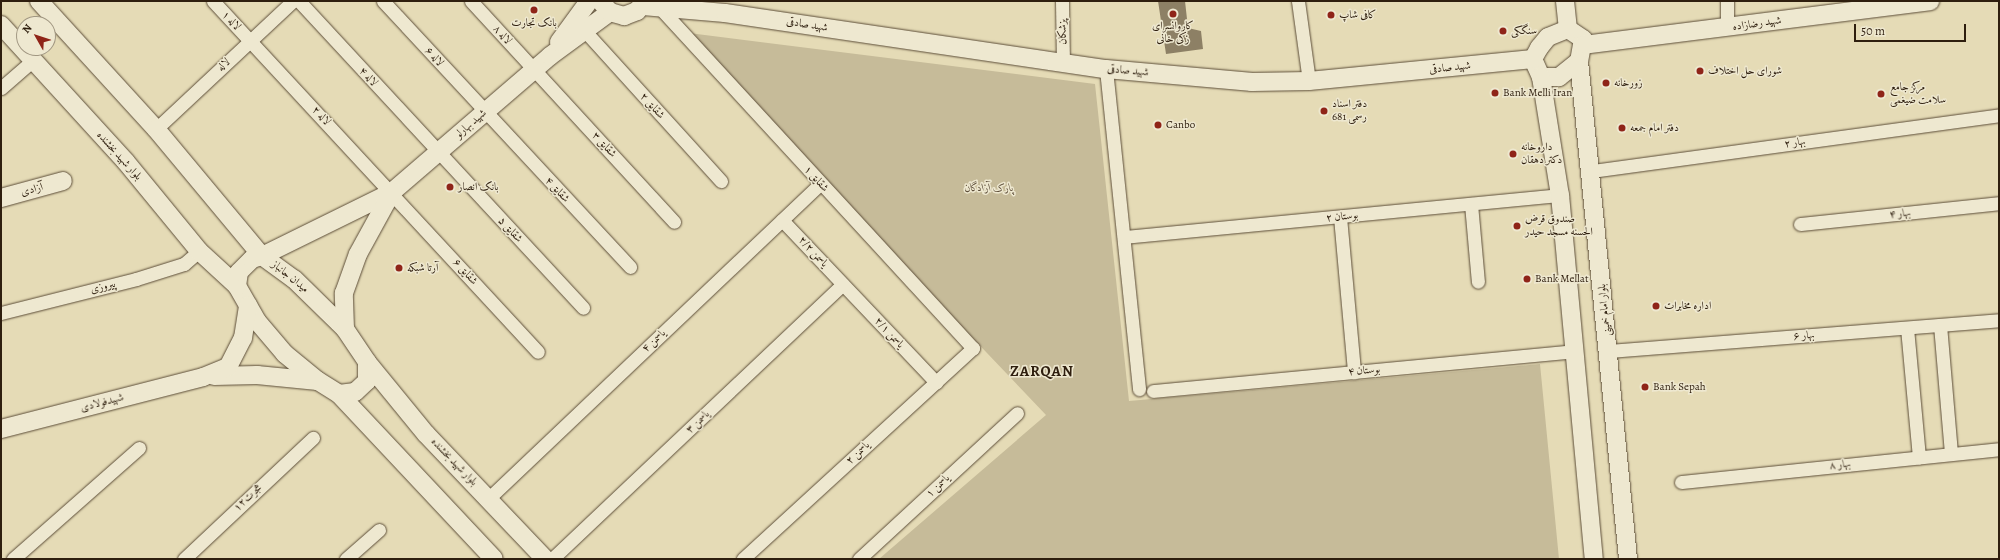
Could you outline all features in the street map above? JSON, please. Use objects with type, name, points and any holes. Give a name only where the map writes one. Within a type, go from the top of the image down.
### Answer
[{"type":"main road","points":[[39,1],[156,129],[262,256],[392,192]]},
{"type":"main road","points":[[550,56],[589,1]]},
{"type":"main road","points":[[689,1],[725,13]]},
{"type":"main road","points":[[1565,1],[1568,29]]},
{"type":"main road","name":"شهید رضازاده","points":[[1581,53],[1727,28],[1930,1]]},
{"type":"main road","points":[[550,56],[584,30],[606,7],[624,16],[650,5],[725,13]]},
{"type":"main road","name":"شهید صادقی","points":[[725,13],[1063,64],[1252,82],[1309,82],[1533,59]]},
{"type":"main road","name":"بلوار شهید بخشنده","points":[[1,25],[32,61],[126,162],[199,251],[237,286]]},
{"type":"main road","points":[[1541,77],[1559,78],[1581,53],[1580,35],[1568,29],[1548,37],[1533,59],[1541,77],[1560,195],[1594,559]]},
{"type":"main road","name":"بلوار امام خمینی","points":[[1581,53],[1628,559]]},
{"type":"main road","name":"شهید بهارلو","points":[[392,192],[550,56]]},
{"type":"main road","name":"آزادی","points":[[1,198],[63,181]]},
{"type":"main road","points":[[344,329],[346,287],[358,254],[392,192]]},
{"type":"main road","name":"میدان جانباز","points":[[237,286],[239,272],[252,259],[262,256],[294,279],[344,329],[367,362]]},
{"type":"main road","points":[[237,286],[248,305],[285,354],[318,381],[338,394],[494,559]]},
{"type":"main road","points":[[203,377],[228,367],[243,338],[248,305]]},
{"type":"main road","points":[[338,394],[355,392],[367,380],[367,362]]},
{"type":"main road","name":"بلوار شهید بخشنده","points":[[367,362],[426,434],[489,498],[545,559]]},
{"type":"main road","points":[[203,377],[257,375],[318,381]]},
{"type":"main road","name":"شهیدفولادی","points":[[1,429],[203,377]]},
{"type":"street","name":"لاله ۱","points":[[213,1],[250,41]]},
{"type":"street","name":"لاله","points":[[156,129],[293,1]]},
{"type":"street","name":"لاله ۴","points":[[299,1],[438,153]]},
{"type":"street","name":"لاله ۶","points":[[383,1],[484,112]]},
{"type":"street","name":"لاله ۸","points":[[471,1],[534,69]]},
{"type":"street","name":"پزشکان","points":[[1062,1],[1063,64]]},
{"type":"street","points":[[1298,1],[1309,82]]},
{"type":"street","points":[[1727,1],[1727,28]]},
{"type":"street","name":"شقایق ۱","points":[[650,5],[973,348]]},
{"type":"street","name":"شقایق ۲","points":[[584,30],[721,181]]},
{"type":"street","name":"لاله ۲","points":[[250,41],[392,192]]},
{"type":"street","points":[[1,88],[32,61]]},
{"type":"street","name":"شقایق ۳","points":[[534,69],[674,222]]},
{"type":"street","points":[[1106,69],[1139,388]]},
{"type":"street","name":"شقایق ۴","points":[[484,112],[630,267]]},
{"type":"street","name":"بهار ۲","points":[[1592,171],[1999,115]]},
{"type":"street","name":"شقایق ۵","points":[[438,153],[583,308]]},
{"type":"street","name":"یاسمن ۴","points":[[489,498],[820,184]]},
{"type":"street","name":"شقایق ۶","points":[[392,192],[538,352]]},
{"type":"street","name":"بوستان ۲","points":[[1124,237],[1560,195]]},
{"type":"street","name":"بهار ۴","points":[[1800,224],[1999,203]]},
{"type":"street","points":[[1471,204],[1478,282]]},
{"type":"street","points":[[1340,217],[1354,372]]},
{"type":"street","name":"یاسمن ۲/۲","points":[[782,220],[843,284]]},
{"type":"street","name":"پیروزی","points":[[1,313],[143,277],[184,264],[199,251]]},
{"type":"street","name":"یاسمن ۲/۱","points":[[843,284],[936,382]]},
{"type":"street","name":"یاسمن ۳","points":[[552,559],[843,284]]},
{"type":"street","name":"بهار ۶","points":[[1609,351],[1999,320]]},
{"type":"street","points":[[1940,325],[1951,454]]},
{"type":"street","points":[[1907,328],[1919,457]]},
{"type":"street","name":"یاسمن ۲","points":[[742,559],[973,348]]},
{"type":"street","name":"بوستان ۴","points":[[1153,391],[1575,351]]},
{"type":"street","name":"یاسمن ۱","points":[[859,559],[1017,413]]},
{"type":"street","name":"هجرت۱۲","points":[[184,559],[313,438]]},
{"type":"street","points":[[13,559],[139,448]]},
{"type":"street","name":"بهار ۸","points":[[1681,482],[1999,449]]},
{"type":"street","points":[[346,559],[379,530]]},
{"type":"green space","name":"پارک آزادگان","points":[[681,32],[1095,84],[1129,401],[1540,364],[1559,559],[879,559],[1046,415]]},
{"type":"building","name":"کاروانسرای زکی خانی","points":[[1158,1],[1185,1],[1188,28],[1201,31],[1203,49],[1166,54]]},
{"type":"place","name":"بانک تجارت","points":[[534,10]]},
{"type":"place","name":"کاروانسرای زکی خانی","points":[[1173,14]]},
{"type":"place","name":"کافی شاپ","points":[[1331,15]]},
{"type":"place","name":"سنگکی","points":[[1503,31]]},
{"type":"place","name":"شورای حل اختلاف","points":[[1700,71]]},
{"type":"place","name":"زورخانه","points":[[1606,83]]},
{"type":"place","name":"Bank Melli Iran","points":[[1495,93]]},
{"type":"place","name":"مرکز جامع سلامت ضیغمی","points":[[1881,94]]},
{"type":"place","name":"دفتر اسناد رسمی 681","points":[[1324,111]]},
{"type":"place","name":"Canbo","points":[[1158,125]]},
{"type":"place","name":"دفتر امام جمعه","points":[[1622,128]]},
{"type":"place","name":"داروخانه دکتر دهقان","points":[[1513,154]]},
{"type":"place","name":"بانک انصار","points":[[450,187]]},
{"type":"place","name":"صندوق قرض الحسنه مسجد حیدر","points":[[1517,226]]},
{"type":"place","name":"آرتا شبکه","points":[[399,268]]},
{"type":"place","name":"Bank Mellat","points":[[1527,279]]},
{"type":"place","name":"اداره مخابرات","points":[[1656,306]]},
{"type":"place","name":"Bank Sepah","points":[[1645,387]]},
{"type":"district","name":"ZARQAN","points":[[1042,372]]}]
